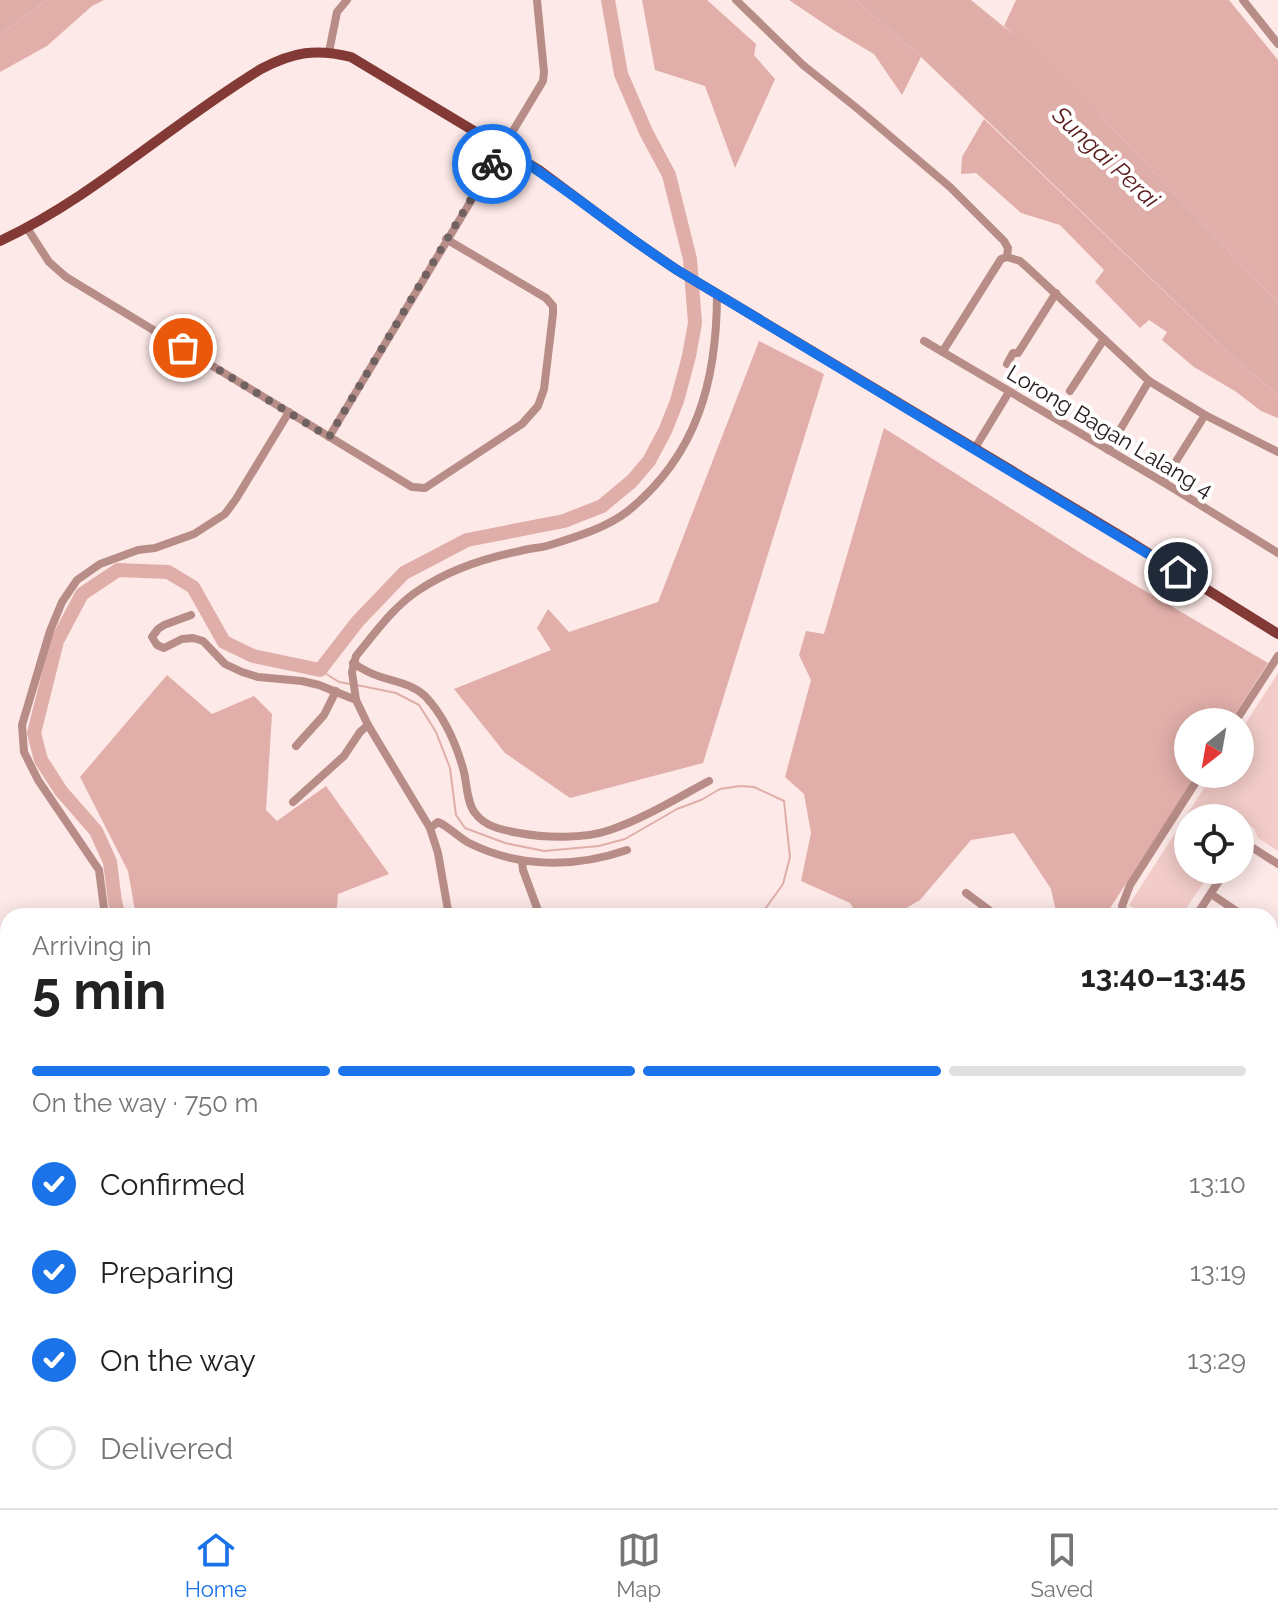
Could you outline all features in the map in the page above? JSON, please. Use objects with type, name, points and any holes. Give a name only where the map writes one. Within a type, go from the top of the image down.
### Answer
[{"type":"main road","points":[[0,241],[27,228],[278,60],[309,51],[351,57],[539,170],[637,244],[677,270],[1278,634]]},
{"type":"street","points":[[329,52],[337,12],[347,0]]},
{"type":"street","points":[[329,437],[543,81],[537,0]]},
{"type":"street","points":[[736,0],[803,65],[950,187],[1004,241],[1008,248],[1007,257]]},
{"type":"street","points":[[1243,0],[1278,44]]},
{"type":"street","points":[[27,228],[49,262],[66,277],[412,487],[425,488],[522,424],[538,406],[544,389],[553,306],[546,298],[446,239]]},
{"type":"street","points":[[943,351],[1001,259],[1007,257],[1020,261],[1149,381],[1205,415],[1278,452]]},
{"type":"street","points":[[448,908],[438,853],[430,828],[368,725],[356,698],[352,668],[356,656],[416,591],[479,561],[548,546],[597,529],[626,512],[660,480],[684,448],[703,406],[717,317],[715,293]]},
{"type":"street","points":[[1007,364],[1013,353],[1018,353],[1056,293]]},
{"type":"street","points":[[1070,391],[1104,339]]},
{"type":"street","name":"Lorong Bagan Lalang 4","points":[[924,341],[1278,553]]},
{"type":"street","points":[[1108,450],[1149,381]]},
{"type":"street","points":[[975,448],[1009,392]]},
{"type":"street","points":[[104,908],[99,870],[38,780],[24,752],[22,725],[50,631],[62,602],[77,580],[100,564],[194,534],[225,514],[289,412]]},
{"type":"street","points":[[1163,482],[1205,415]]},
{"type":"street","points":[[191,615],[158,629],[152,637],[157,645],[164,648],[182,639],[193,638],[203,641],[225,664],[242,672],[258,677],[302,681],[356,698]]},
{"type":"street","points":[[1244,708],[1278,656]]},
{"type":"street","points":[[352,668],[395,680],[414,688],[425,697],[440,715],[451,736],[473,812],[490,826],[542,837],[609,831],[709,781]]},
{"type":"street","points":[[296,746],[324,715],[336,691]]},
{"type":"street","points":[[293,802],[344,756],[368,725]]},
{"type":"street","points":[[1122,908],[1130,885],[1192,788]]},
{"type":"street","points":[[430,828],[438,822],[443,823],[467,842],[522,861],[588,861],[627,850]]},
{"type":"street","points":[[1254,849],[1278,864]]},
{"type":"street","points":[[522,861],[537,908]]},
{"type":"street","points":[[1201,908],[1217,884]]},
{"type":"street","points":[[966,893],[986,908]]},
{"type":"street","points":[[1211,894],[1232,908]]},
{"type":"shaded area","points":[[47,0],[104,0],[92,6],[47,46],[0,72],[0,35]]},
{"type":"shaded area","points":[[642,0],[707,0],[756,44],[754,55],[775,79],[735,168],[705,86],[655,70]]},
{"type":"shaded area","points":[[789,0],[855,0],[921,57],[902,95],[874,54]]},
{"type":"shaded area","points":[[1016,0],[1229,0],[1278,60],[1278,303],[1102,117],[1004,26]]},
{"type":"shaded area","points":[[984,119],[1239,363],[1278,395],[1278,418],[1261,411],[1235,391],[1194,367],[1162,340],[1167,332],[1149,320],[1140,328],[1095,282],[1104,270],[1060,225],[1021,213],[976,173],[961,174],[962,157]]},
{"type":"shaded area","points":[[759,341],[824,374],[703,763],[570,798],[505,753],[454,689],[551,650],[537,628],[548,609],[569,632],[658,602]]},
{"type":"shaded area","points":[[884,428],[1084,555],[1268,663],[1239,708],[1174,708],[1174,788],[1188,788],[1178,804],[1174,804],[1174,810],[1110,908],[1055,908],[1051,889],[1014,833],[971,840],[920,900],[906,908],[853,908],[850,903],[801,881],[811,833],[804,794],[785,777],[811,680],[799,655],[806,631],[824,634]]},
{"type":"shaded area","points":[[1278,673],[1278,851],[1258,838],[1254,829],[1254,804],[1194,804],[1204,788],[1254,788],[1254,710]]},
{"type":"shaded area","points":[[167,675],[212,714],[254,696],[272,714],[266,810],[277,821],[326,786],[389,874],[338,894],[337,908],[135,908],[128,871],[80,777]]},
{"type":"shaded area","points":[[1174,835],[1174,884],[1203,884],[1186,908],[1133,908],[1129,905]]},
{"type":"water","points":[[0,0],[47,0],[0,35]]},
{"type":"water","name":"Sungai Perai","points":[[855,0],[971,0],[1035,52],[1102,117],[1278,303],[1278,395],[1239,363],[921,57]]},
{"type":"waterway","points":[[117,908],[110,862],[96,831],[61,791],[41,760],[34,733],[57,641],[82,594],[118,570],[168,572],[193,587],[224,642],[253,656],[320,670],[358,621],[404,573],[467,540],[564,521],[602,506],[632,481],[649,461],[677,401],[689,356],[695,323],[690,259],[669,175],[621,74],[608,0]]},
{"type":"waterway","points":[[320,670],[339,682],[350,684]]},
{"type":"waterway","points":[[357,685],[396,693],[419,705],[436,732],[450,768],[456,815],[465,828],[505,843],[544,851],[599,846],[625,839],[720,789],[754,787],[784,801],[790,857],[783,884],[766,908]]},
{"type":"way so far","points":[[183,348],[329,437],[492,164]]},
{"type":"route","points":[[492,164],[502,147],[539,170],[677,270],[1178,572]]}]
